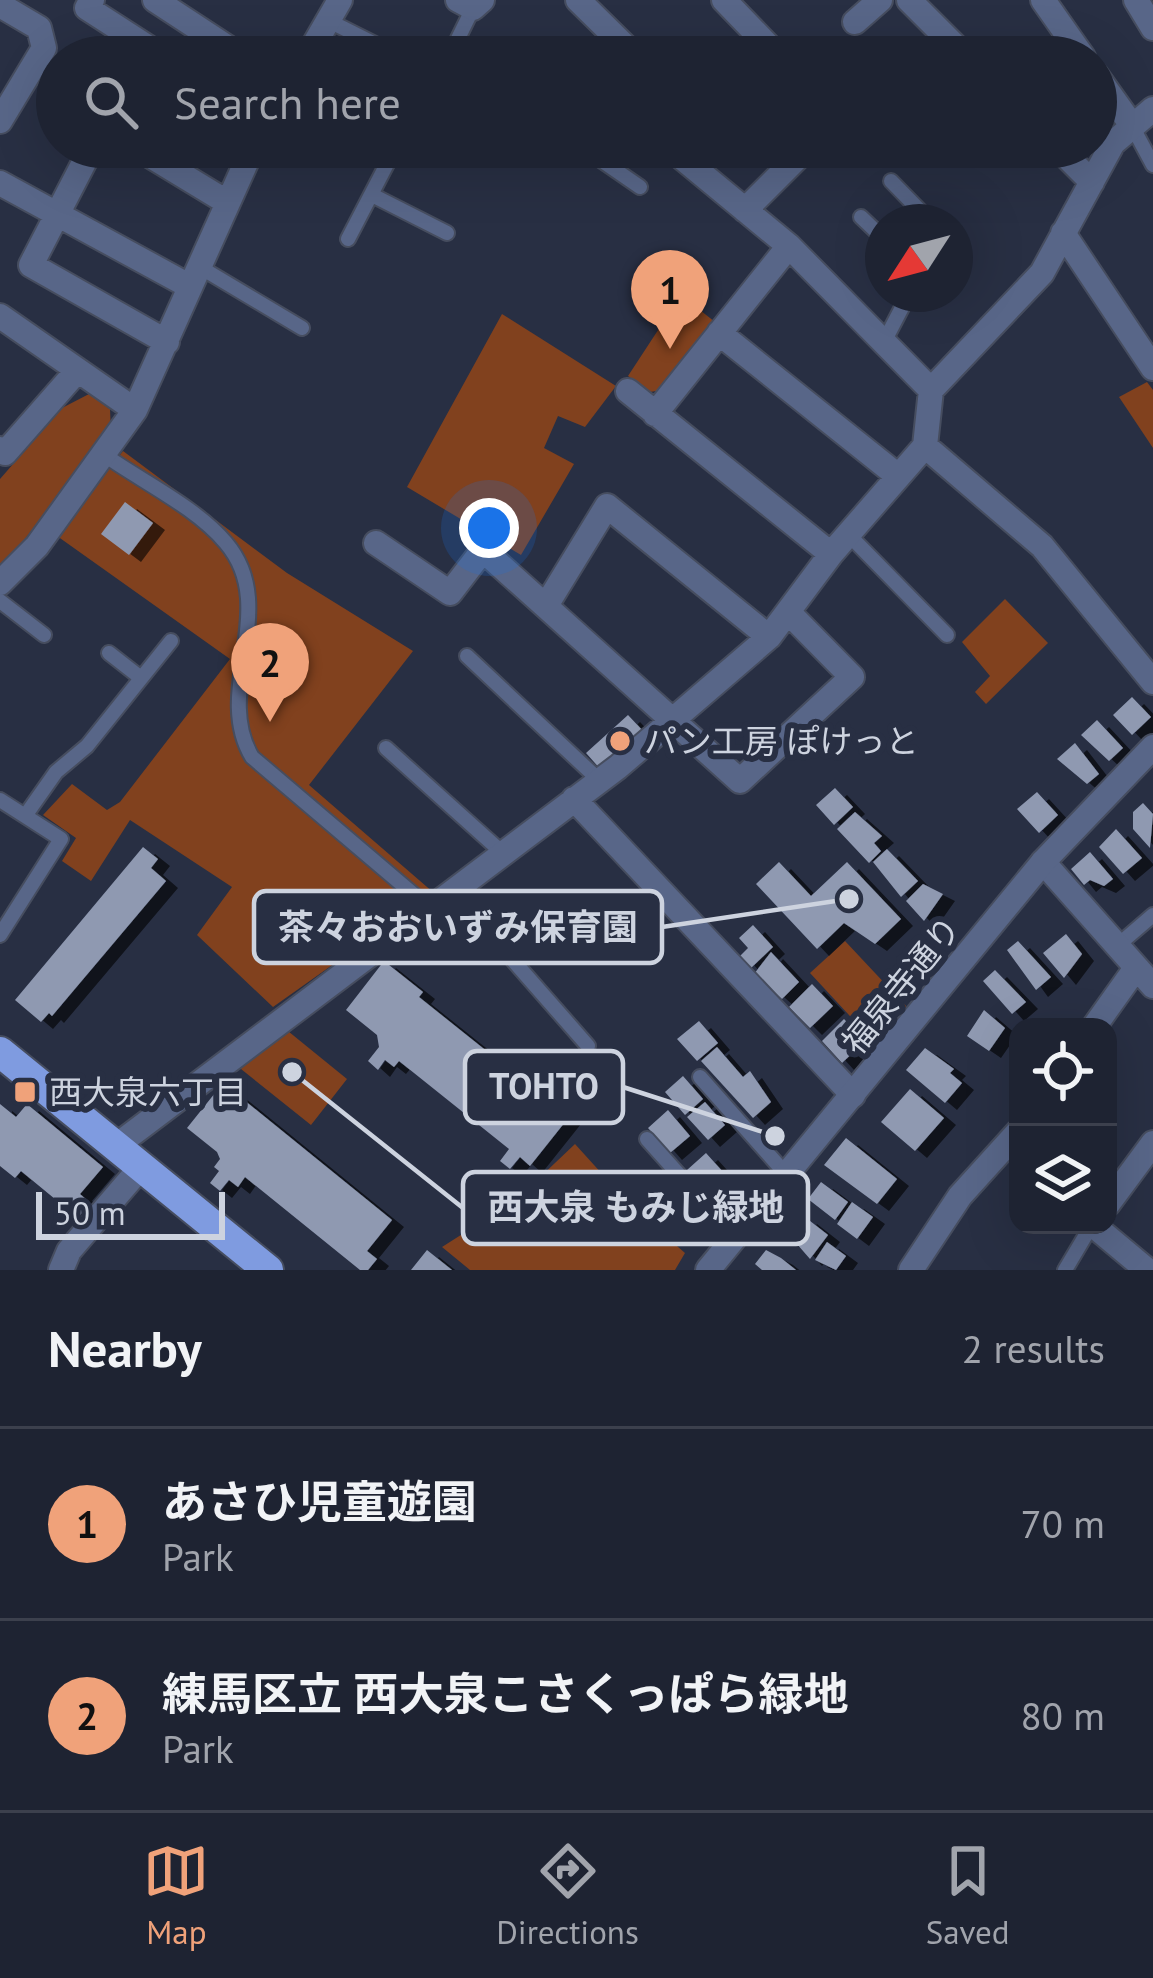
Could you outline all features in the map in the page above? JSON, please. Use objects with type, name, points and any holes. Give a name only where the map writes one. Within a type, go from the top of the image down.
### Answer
[{"type":"main road","points":[[0,1052],[268,1270]]},
{"type":"street","points":[[92,0],[87,8],[130,36]]},
{"type":"street","points":[[154,0],[210,36]]},
{"type":"street","points":[[578,0],[615,36]]},
{"type":"street","points":[[724,0],[759,36]]},
{"type":"street","points":[[855,22],[880,0]]},
{"type":"street","points":[[909,0],[945,36]]},
{"type":"street","points":[[1043,0],[1068,36]]},
{"type":"street","points":[[1136,0],[1153,28]]},
{"type":"street","points":[[0,4],[39,28],[41,36]]},
{"type":"street","points":[[0,121],[36,61]]},
{"type":"street","points":[[1117,104],[1131,124]]},
{"type":"street","points":[[1117,145],[1131,124],[1153,110]]},
{"type":"street","points":[[80,168],[32,265],[167,342]]},
{"type":"street","points":[[171,168],[225,200]]},
{"type":"street","points":[[0,583],[38,545],[135,410],[242,168]]},
{"type":"street","points":[[694,168],[789,246],[932,390]]},
{"type":"street","points":[[745,210],[787,168]]},
{"type":"street","points":[[1078,168],[1092,182]]},
{"type":"street","points":[[116,1146],[600,781],[769,637],[831,554],[925,446],[932,390],[1042,273],[1101,168]]},
{"type":"street","points":[[0,182],[55,213],[194,276]]},
{"type":"street","points":[[1063,233],[1153,368]]},
{"type":"street","points":[[655,414],[789,246]]},
{"type":"street","points":[[0,316],[135,410]]},
{"type":"street","points":[[719,333],[898,476]]},
{"type":"street","points":[[0,449],[5,453],[76,370]]},
{"type":"street","points":[[628,391],[831,554]]},
{"type":"street","points":[[925,446],[1042,545],[1153,682]]},
{"type":"street","points":[[547,604],[607,506],[769,637]]},
{"type":"street","points":[[376,542],[450,593],[483,550],[740,781],[852,677],[790,614]]},
{"type":"street","name":"福泉寺通り","points":[[708,1270],[732,1234],[853,1096],[1043,862],[1153,747]]},
{"type":"street","points":[[574,799],[853,1096]]},
{"type":"street","points":[[1043,862],[1144,977],[1103,1018]]},
{"type":"street","points":[[911,1270],[960,1196],[1009,1142]]},
{"type":"street","points":[[1117,1192],[1153,1142]]},
{"type":"street","points":[[61,1270],[69,1251],[142,1166]]},
{"type":"street","points":[[1100,1234],[1147,1270]]},
{"type":"lane","points":[[457,36],[471,3]]},
{"type":"lane","points":[[334,10],[371,36]]},
{"type":"lane","points":[[1131,124],[1153,166]]},
{"type":"lane","points":[[348,239],[385,168]]},
{"type":"lane","points":[[612,168],[640,187]]},
{"type":"lane","points":[[891,182],[913,204]]},
{"type":"lane","points":[[372,195],[447,232]]},
{"type":"lane","points":[[861,217],[865,221]]},
{"type":"lane","points":[[194,276],[302,328]]},
{"type":"lane","points":[[884,342],[900,312]]},
{"type":"lane","points":[[106,456],[224,540],[243,569],[250,615],[238,722],[252,757],[432,910]]},
{"type":"lane","points":[[848,534],[947,635]]},
{"type":"lane","points":[[0,601],[44,635]]},
{"type":"lane","points":[[25,816],[56,772],[88,746],[171,641]]},
{"type":"lane","points":[[109,653],[141,678]]},
{"type":"lane","points":[[466,656],[600,781]]},
{"type":"lane","points":[[386,748],[505,855]]},
{"type":"lane","points":[[0,800],[61,839],[4,918],[0,935]]},
{"type":"lane","points":[[455,893],[588,1046]]},
{"type":"lane","points":[[1118,946],[1153,915]]},
{"type":"lane","points":[[700,1077],[785,1173]]},
{"type":"lane","points":[[647,1139],[732,1234]]},
{"type":"lane","points":[[1065,1270],[1087,1234]]},
{"type":"shaded area","points":[[681,295],[715,322],[662,390],[650,392],[628,376]]},
{"type":"shaded area","points":[[502,314],[616,386],[585,427],[558,416],[544,448],[574,464],[521,555],[407,487]]},
{"type":"shaded area","points":[[1147,382],[1153,390],[1153,448],[1119,397]]},
{"type":"shaded area","points":[[89,394],[110,409],[111,432],[0,570],[0,479],[62,408]]},
{"type":"shaded area","points":[[123,451],[287,573],[413,651],[309,785],[434,893],[273,1007],[197,935],[232,887],[130,820],[91,881],[62,861],[76,838],[43,815],[72,784],[107,810],[120,802],[230,659],[57,536]]},
{"type":"shaded area","points":[[1005,599],[1048,643],[986,704],[975,692],[990,676],[962,642]]},
{"type":"shaded area","points":[[845,941],[906,1006],[874,1042],[810,973]]},
{"type":"shaded area","points":[[283,1027],[347,1079],[311,1125],[236,1065]]},
{"type":"shaded area","points":[[575,1144],[633,1208],[685,1253],[675,1270],[470,1270],[442,1247],[516,1200]]},
{"type":"building","points":[[125,502],[153,523],[129,555],[101,534]]},
{"type":"building","points":[[1132,697],[1151,717],[1132,735],[1113,715]]},
{"type":"building","points":[[628,715],[644,732],[602,771],[586,753]]},
{"type":"building","points":[[1097,720],[1123,748],[1109,761],[1081,735]]},
{"type":"building","points":[[1075,743],[1099,774],[1087,784],[1057,759]]},
{"type":"building","points":[[835,788],[853,807],[834,825],[816,805]]},
{"type":"building","points":[[1037,792],[1058,815],[1039,833],[1017,809]]},
{"type":"building","points":[[1143,803],[1153,814],[1150,848],[1133,829],[1133,812]]},
{"type":"building","points":[[855,812],[882,836],[874,843],[881,851],[869,863],[837,829]]},
{"type":"building","points":[[1116,829],[1142,858],[1123,874],[1099,847]]},
{"type":"building","points":[[143,847],[158,859],[151,868],[166,881],[52,1016],[49,1013],[41,1022],[15,1000]]},
{"type":"building","points":[[887,849],[918,881],[901,897],[873,862]]},
{"type":"building","points":[[1090,852],[1113,879],[1104,886],[1090,880],[1084,885],[1071,869]]},
{"type":"building","points":[[779,862],[811,896],[847,862],[901,919],[875,944],[844,923],[817,949],[756,884]]},
{"type":"building","points":[[923,884],[943,894],[924,921],[906,901]]},
{"type":"building","points":[[753,925],[773,947],[751,968],[740,956],[748,948],[739,938]]},
{"type":"building","points":[[1066,934],[1082,954],[1064,978],[1043,953]]},
{"type":"building","points":[[1018,941],[1051,977],[1036,990],[1007,950]]},
{"type":"building","points":[[771,952],[799,982],[782,999],[754,974]]},
{"type":"building","points":[[384,961],[423,992],[419,997],[569,1117],[530,1166],[520,1157],[510,1169],[500,1161],[509,1149],[399,1061],[394,1067],[385,1060],[378,1070],[368,1061],[379,1047],[377,1035],[346,1010]]},
{"type":"building","points":[[995,970],[1026,1002],[1012,1014],[983,981]]},
{"type":"building","points":[[812,984],[833,1006],[810,1028],[789,1007]]},
{"type":"building","points":[[984,1010],[1005,1028],[989,1051],[967,1036]]},
{"type":"building","points":[[844,1019],[865,1041],[842,1063],[822,1041]]},
{"type":"building","points":[[699,1021],[718,1043],[697,1061],[677,1039]]},
{"type":"building","points":[[717,1047],[743,1077],[750,1071],[771,1102],[753,1118],[701,1061]]},
{"type":"building","points":[[925,1048],[954,1069],[950,1073],[962,1083],[945,1103],[906,1070]]},
{"type":"building","points":[[683,1076],[703,1099],[685,1115],[665,1092]]},
{"type":"building","points":[[223,1083],[392,1220],[367,1251],[377,1259],[368,1270],[360,1270],[245,1177],[238,1187],[229,1180],[220,1191],[210,1183],[219,1171],[214,1167],[220,1159],[187,1128]]},
{"type":"building","points":[[910,1089],[944,1118],[915,1151],[881,1122]]},
{"type":"building","points":[[705,1102],[725,1125],[708,1140],[687,1117]]},
{"type":"building","points":[[0,1104],[16,1117],[27,1104],[103,1167],[80,1194],[90,1203],[78,1218],[21,1171],[15,1178],[0,1166]]},
{"type":"building","points":[[668,1110],[690,1136],[670,1153],[648,1128]]},
{"type":"building","points":[[846,1138],[897,1179],[877,1204],[824,1165]]},
{"type":"building","points":[[706,1153],[723,1172],[703,1189],[687,1170]]},
{"type":"building","points":[[821,1182],[848,1202],[835,1220],[808,1199]]},
{"type":"building","points":[[852,1202],[873,1217],[857,1239],[837,1224]]},
{"type":"building","points":[[805,1217],[828,1235],[810,1259],[790,1236]]},
{"type":"building","points":[[827,1242],[846,1256],[836,1270],[815,1260]]},
{"type":"building","points":[[427,1250],[452,1270],[411,1270]]},
{"type":"building","points":[[766,1250],[796,1270],[762,1270],[755,1264]]},
{"type":"place","name":"あさひ児童遊園","points":[[670,349]]},
{"type":"place","name":"練馬区立 西大泉こさくっぱら緑地","points":[[270,722]]},
{"type":"place","name":"パン工房 ぽけっと","points":[[620,741]]},
{"type":"place","name":"茶々おおいずみ保育園","points":[[849,899]]},
{"type":"place","name":"西大泉 もみじ緑地","points":[[292,1072]]},
{"type":"place","name":"西大泉六丁目","points":[[25,1092]]},
{"type":"place","name":"TOHTO","points":[[775,1136]]}]
